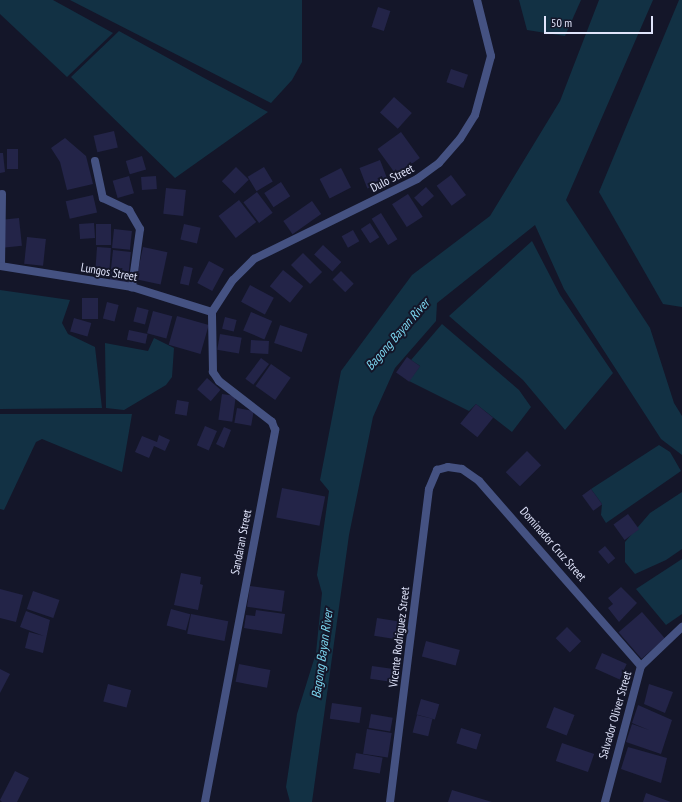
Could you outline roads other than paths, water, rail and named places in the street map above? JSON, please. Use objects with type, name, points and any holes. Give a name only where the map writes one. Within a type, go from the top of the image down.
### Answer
[{"type":"street","name":"Dulo Street","points":[[212,312],[233,280],[254,259],[417,179],[439,163],[460,139],[475,115],[491,56],[477,0]]},
{"type":"street","points":[[95,162],[103,198],[129,210],[140,229],[132,287]]},
{"type":"street","points":[[0,266],[2,194]]},
{"type":"street","name":"Lungos Street","points":[[0,266],[132,287],[212,312]]},
{"type":"street","name":"Sandaran Street","points":[[205,802],[275,430],[272,422],[219,381],[213,372],[212,312]]},
{"type":"street","name":"Dominador Cruz Street","points":[[432,475],[448,466],[462,469],[479,481],[641,666]]},
{"type":"street","name":"Vicente Rodriguez Street","points":[[390,802],[432,475]]},
{"type":"street","name":"Salvador Oliver Street","points":[[605,802],[641,666],[682,627]]},
{"type":"water","points":[[0,0],[53,0],[113,33],[67,77],[0,14]]},
{"type":"water","points":[[70,0],[302,0],[302,62],[292,80],[271,103]]},
{"type":"water","points":[[519,0],[581,0],[565,36],[527,30]]},
{"type":"water","name":"Bagong Bayan River","points":[[599,0],[653,0],[566,200],[650,328],[674,403],[682,416],[682,455],[661,439],[564,289],[535,225],[437,303],[436,321],[395,368],[373,417],[349,535],[312,802],[290,802],[286,787],[297,714],[316,653],[322,593],[317,575],[329,491],[320,480],[341,371],[412,275],[490,216],[560,101]]},
{"type":"water","points":[[679,0],[682,0],[682,307],[663,304],[599,192]]},
{"type":"water","points":[[119,31],[268,112],[175,178],[71,77]]},
{"type":"water","points":[[532,241],[560,295],[613,373],[565,430],[523,380],[449,316]]},
{"type":"water","points":[[0,290],[70,300],[62,323],[68,334],[95,347],[102,408],[0,409]]},
{"type":"water","points":[[442,324],[519,390],[531,407],[512,432],[476,404],[469,411],[409,381],[420,366],[411,360]]},
{"type":"water","points":[[154,338],[174,348],[172,377],[166,385],[124,410],[106,408],[105,343],[148,351]]},
{"type":"water","points":[[0,414],[132,414],[122,472],[42,439],[36,442],[4,510],[0,509]]},
{"type":"water","points":[[659,445],[670,452],[681,471],[606,523],[601,515],[602,504],[591,489]]},
{"type":"water","points":[[682,492],[682,549],[666,560],[635,574],[625,562],[625,542],[650,513]]},
{"type":"water","points":[[682,559],[682,614],[666,625],[636,589]]}]
